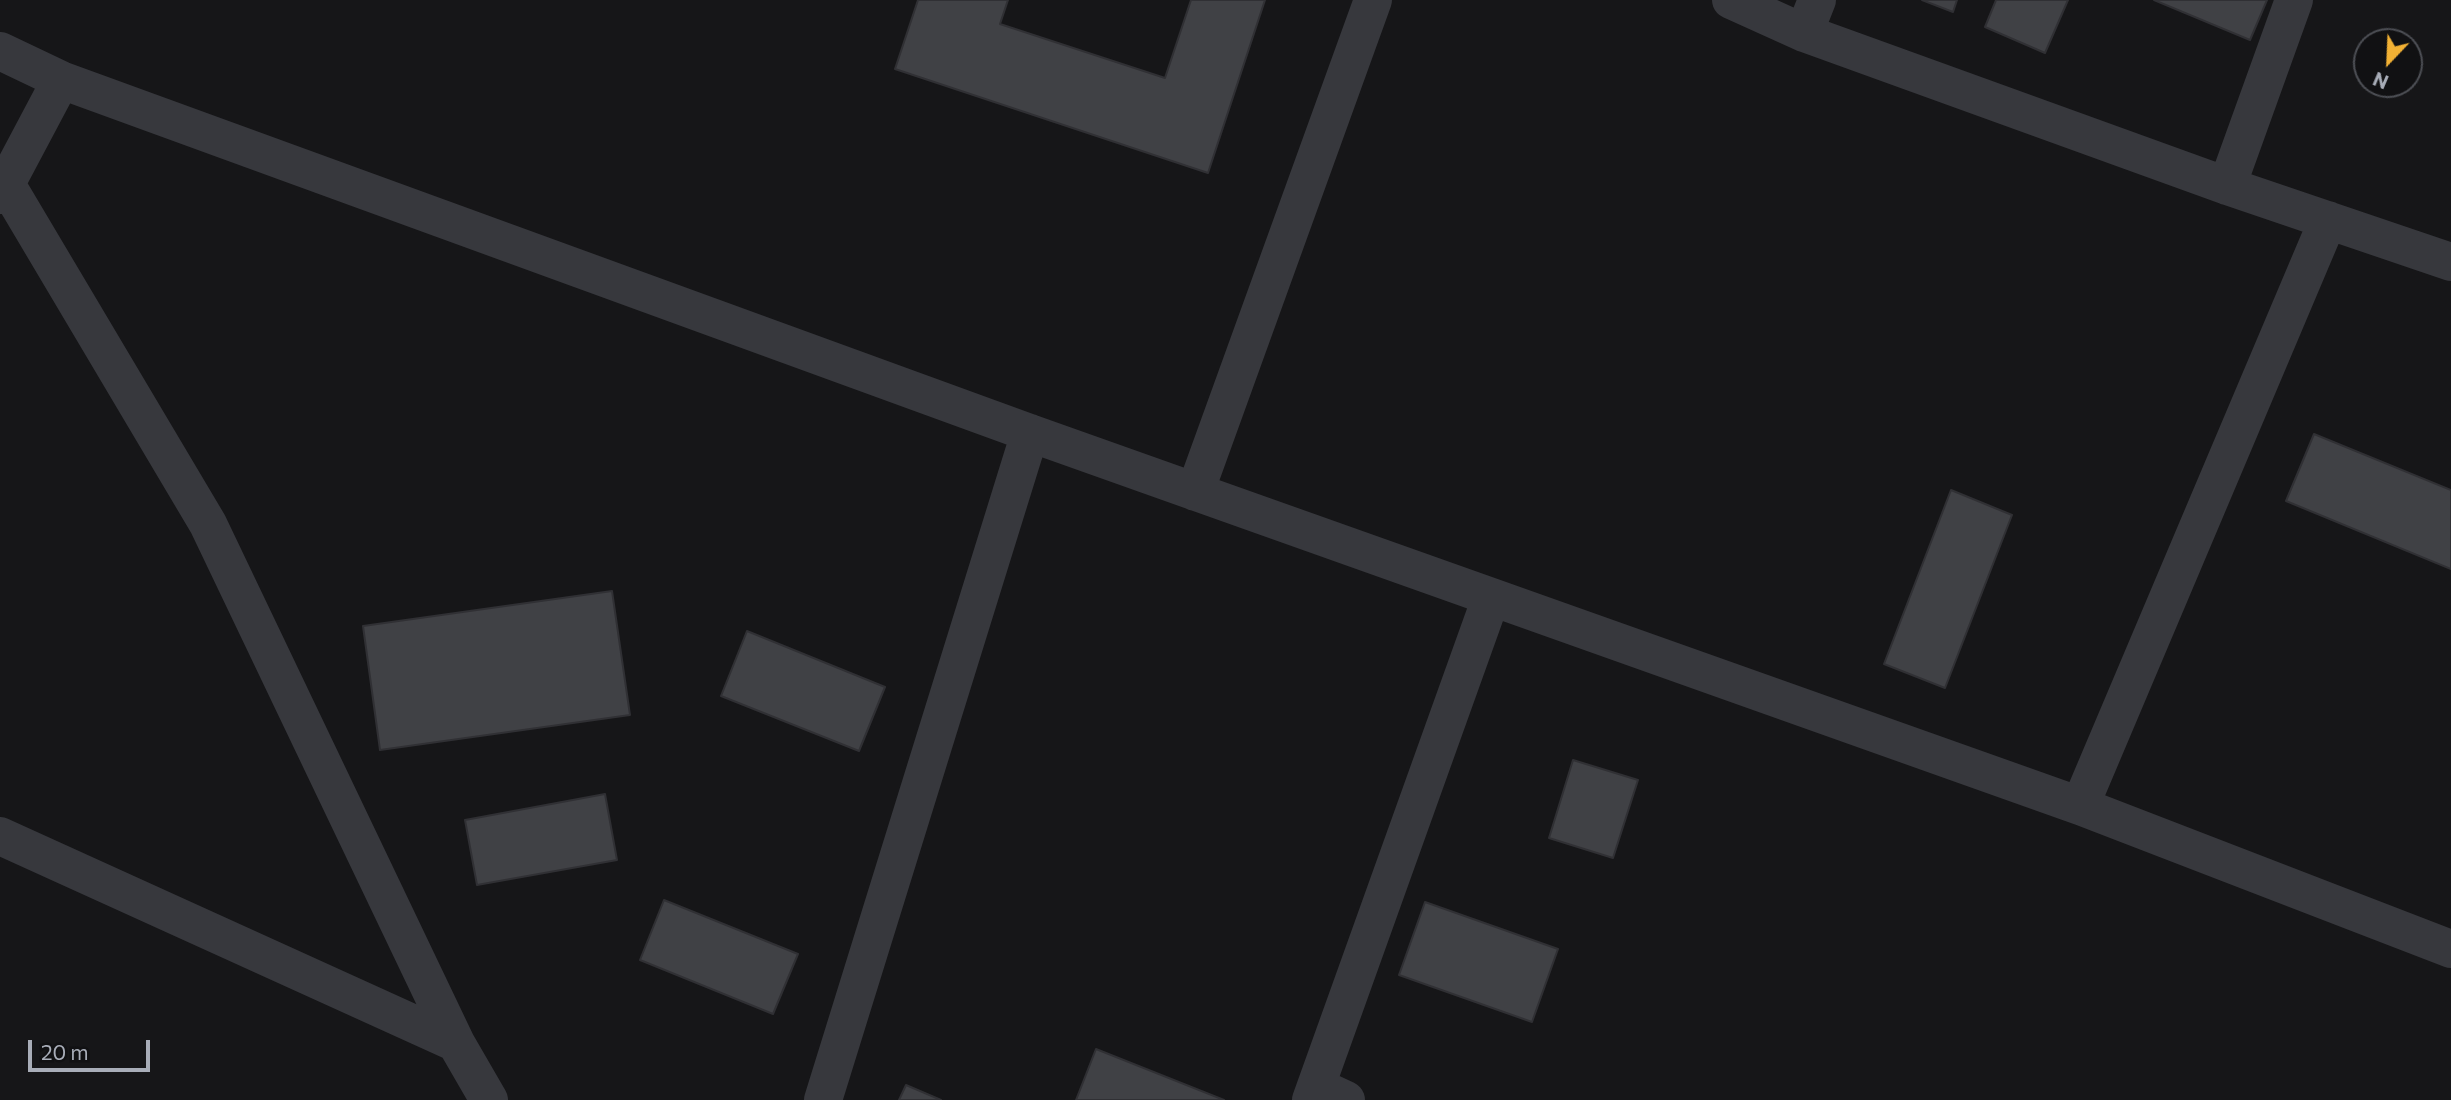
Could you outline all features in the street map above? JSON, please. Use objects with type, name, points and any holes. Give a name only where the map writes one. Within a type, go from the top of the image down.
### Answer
[{"type":"street","points":[[1195,492],[1373,0]]},
{"type":"street","points":[[1731,0],[1810,17],[2227,186],[2451,262]]},
{"type":"street","points":[[2227,186],[2294,0]]},
{"type":"street","points":[[0,51],[61,80],[1030,433],[2080,806],[2451,949]]},
{"type":"street","points":[[61,80],[3,189],[208,524],[456,1043],[489,1100]]},
{"type":"street","points":[[2080,806],[2328,220]]},
{"type":"street","points":[[822,1100],[1030,433]]},
{"type":"street","points":[[1324,1095],[1491,598]]},
{"type":"street","points":[[0,836],[456,1043]]},
{"type":"building","points":[[918,0],[1008,0],[1000,24],[1165,78],[1191,0],[1265,0],[1208,173],[895,69]]},
{"type":"building","points":[[1922,0],[1957,0],[1953,12]]},
{"type":"building","points":[[1996,0],[2068,0],[2045,53],[1985,27]]},
{"type":"building","points":[[2154,0],[2267,0],[2250,40]]},
{"type":"building","points":[[2314,434],[2451,490],[2451,569],[2286,501]]},
{"type":"building","points":[[1951,490],[2012,515],[1945,688],[1884,664]]},
{"type":"building","points":[[612,591],[630,715],[380,750],[363,626]]},
{"type":"building","points":[[747,631],[885,687],[859,751],[721,696]]},
{"type":"building","points":[[1573,760],[1638,780],[1613,858],[1549,838]]},
{"type":"building","points":[[605,794],[617,860],[477,885],[465,820]]},
{"type":"building","points":[[664,900],[798,954],[773,1014],[640,960]]},
{"type":"building","points":[[1425,902],[1558,949],[1532,1022],[1399,975]]},
{"type":"building","points":[[1096,1049],[1224,1100],[1076,1100]]},
{"type":"building","points":[[906,1085],[941,1100],[899,1100]]}]
